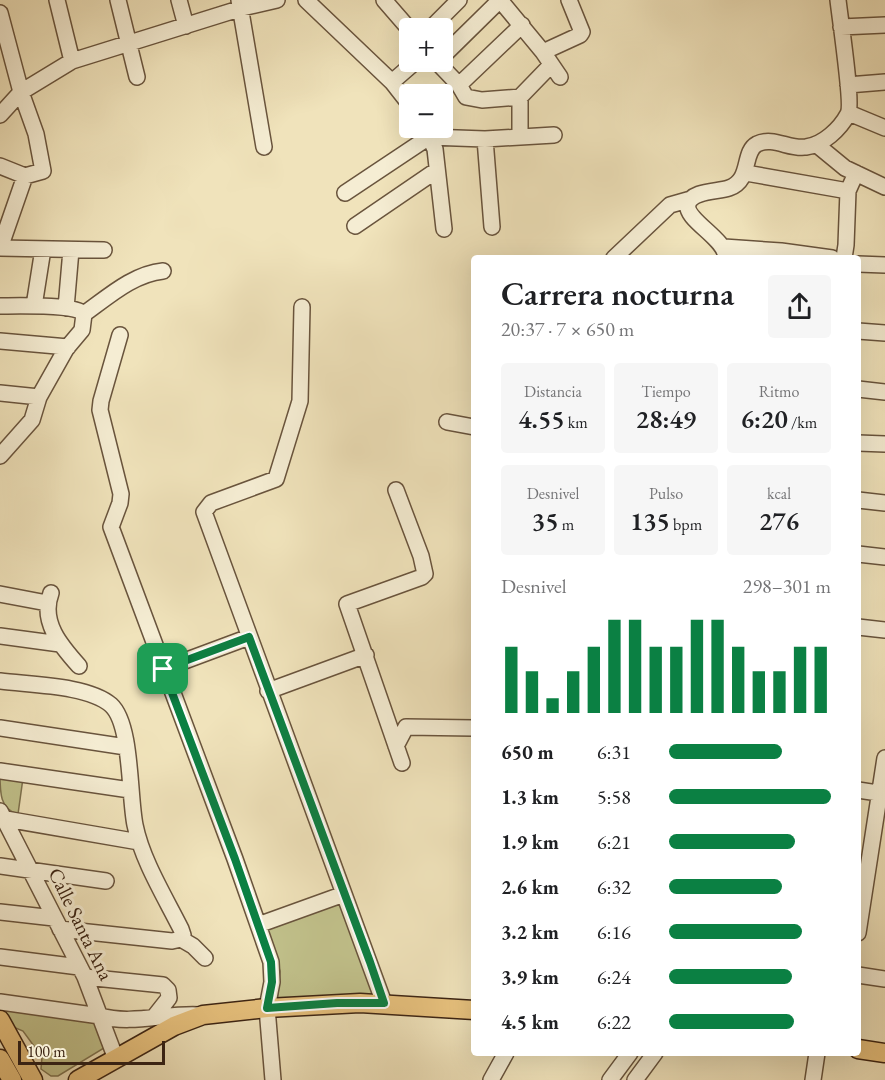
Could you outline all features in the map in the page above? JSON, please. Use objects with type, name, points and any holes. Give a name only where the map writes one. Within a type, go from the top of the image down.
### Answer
[{"type":"main road","points":[[78,1080],[174,1026],[203,1015],[337,1003],[384,1003],[471,1010]]},
{"type":"main road","points":[[0,1020],[33,1080]]},
{"type":"main road","points":[[861,1049],[885,1053]]},
{"type":"main road","points":[[0,1059],[12,1080]]},
{"type":"street","points":[[57,0],[72,61]]},
{"type":"street","points":[[118,0],[137,77]]},
{"type":"street","points":[[179,0],[186,26]]},
{"type":"street","points":[[0,115],[21,92],[72,61],[186,26],[241,4],[278,0]]},
{"type":"street","points":[[306,0],[399,91]]},
{"type":"street","points":[[441,18],[459,0]]},
{"type":"street","points":[[453,46],[500,0],[551,64]]},
{"type":"street","points":[[520,137],[520,97],[582,32],[569,0]]},
{"type":"street","points":[[617,255],[670,206],[696,195],[731,188],[746,173],[751,149],[759,143],[778,143],[805,148],[825,141],[849,113],[838,0]]},
{"type":"street","points":[[386,1],[400,18]]},
{"type":"street","points":[[241,4],[264,147]]},
{"type":"street","points":[[0,13],[21,92],[36,134],[43,171],[25,176],[0,166]]},
{"type":"street","points":[[841,27],[885,25]]},
{"type":"street","points":[[459,85],[522,26]]},
{"type":"street","points":[[392,82],[404,72]]},
{"type":"street","points":[[447,72],[466,97],[474,99],[520,97]]},
{"type":"street","points":[[848,85],[885,82]]},
{"type":"street","points":[[849,113],[885,128]]},
{"type":"street","points":[[453,135],[485,139],[554,135]]},
{"type":"street","points":[[345,193],[418,138]]},
{"type":"street","points":[[429,138],[435,149],[444,230]]},
{"type":"street","points":[[485,139],[492,226]]},
{"type":"street","points":[[817,145],[845,168],[885,188]]},
{"type":"street","points":[[355,226],[437,170]]},
{"type":"street","points":[[746,173],[848,191]]},
{"type":"street","points":[[844,255],[848,191],[856,173]]},
{"type":"street","points":[[25,176],[6,214],[0,248],[104,250]]},
{"type":"street","points":[[691,199],[688,208],[692,215],[725,252],[781,254]]},
{"type":"street","points":[[34,306],[43,249]]},
{"type":"street","points":[[66,308],[71,250]]},
{"type":"street","points":[[861,264],[885,265]]},
{"type":"street","points":[[0,456],[32,420],[39,397],[68,347],[82,330],[84,314],[120,288],[140,278],[163,271]]},
{"type":"street","points":[[0,306],[66,308],[83,311],[84,314]]},
{"type":"street","points":[[302,307],[300,401],[276,479],[211,503],[204,512],[384,1003]]},
{"type":"street","points":[[861,331],[885,333]]},
{"type":"street","points":[[120,335],[100,411],[121,494],[111,527],[272,968],[267,1008],[273,1080]]},
{"type":"street","points":[[0,340],[68,347]]},
{"type":"street","points":[[861,389],[885,392]]},
{"type":"street","points":[[0,393],[39,397]]},
{"type":"street","points":[[447,422],[471,426]]},
{"type":"street","points":[[861,442],[885,444]]},
{"type":"street","points":[[396,490],[425,572],[422,577],[347,604],[402,763]]},
{"type":"street","points":[[861,501],[885,503]]},
{"type":"street","points":[[861,554],[885,557]]},
{"type":"street","points":[[0,594],[49,598],[50,622],[60,644],[79,666]]},
{"type":"street","points":[[861,627],[885,630]]},
{"type":"street","points":[[0,636],[60,644]]},
{"type":"street","points":[[163,669],[249,637]]},
{"type":"street","points":[[268,691],[366,655]]},
{"type":"street","points":[[0,681],[81,691],[103,699],[117,713],[126,747],[134,823],[139,842],[181,929],[183,935],[181,939]]},
{"type":"street","points":[[396,746],[406,727],[471,728]]},
{"type":"street","points":[[0,728],[126,747]]},
{"type":"street","points":[[862,884],[882,794],[885,758]]},
{"type":"street","points":[[0,771],[130,790]]},
{"type":"street","points":[[861,790],[882,794]]},
{"type":"street","points":[[2,816],[139,842]]},
{"type":"street","name":"Calle Santa Ana","points":[[2,816],[32,870],[82,972],[116,1059]]},
{"type":"street","points":[[0,866],[106,881]]},
{"type":"street","points":[[258,925],[344,894]]},
{"type":"street","points":[[0,912],[172,941],[181,939],[193,946],[205,958]]},
{"type":"street","points":[[0,957],[163,985],[168,990],[169,998],[154,1017]]},
{"type":"street","points":[[861,975],[885,979]]},
{"type":"street","points":[[0,1002],[114,1020],[184,1014],[203,1015]]},
{"type":"street","points":[[491,1080],[504,1056]]},
{"type":"street","points":[[610,1080],[628,1056]]},
{"type":"street","points":[[635,1080],[653,1056]]},
{"type":"street","points":[[813,1080],[817,1056]]},
{"type":"green space","points":[[0,774],[23,778],[18,814],[12,812],[4,804]]},
{"type":"green space","points":[[339,901],[375,999],[277,1002],[280,971],[266,926]]},
{"type":"green space","points":[[0,1008],[96,1018],[109,1045],[58,1076],[51,1076],[41,1069],[42,1057],[23,1031],[11,1026]]},
{"type":"route","points":[[249,637],[384,1003],[337,1003],[267,1008],[273,974],[271,962],[235,859],[163,669],[249,637]]}]
